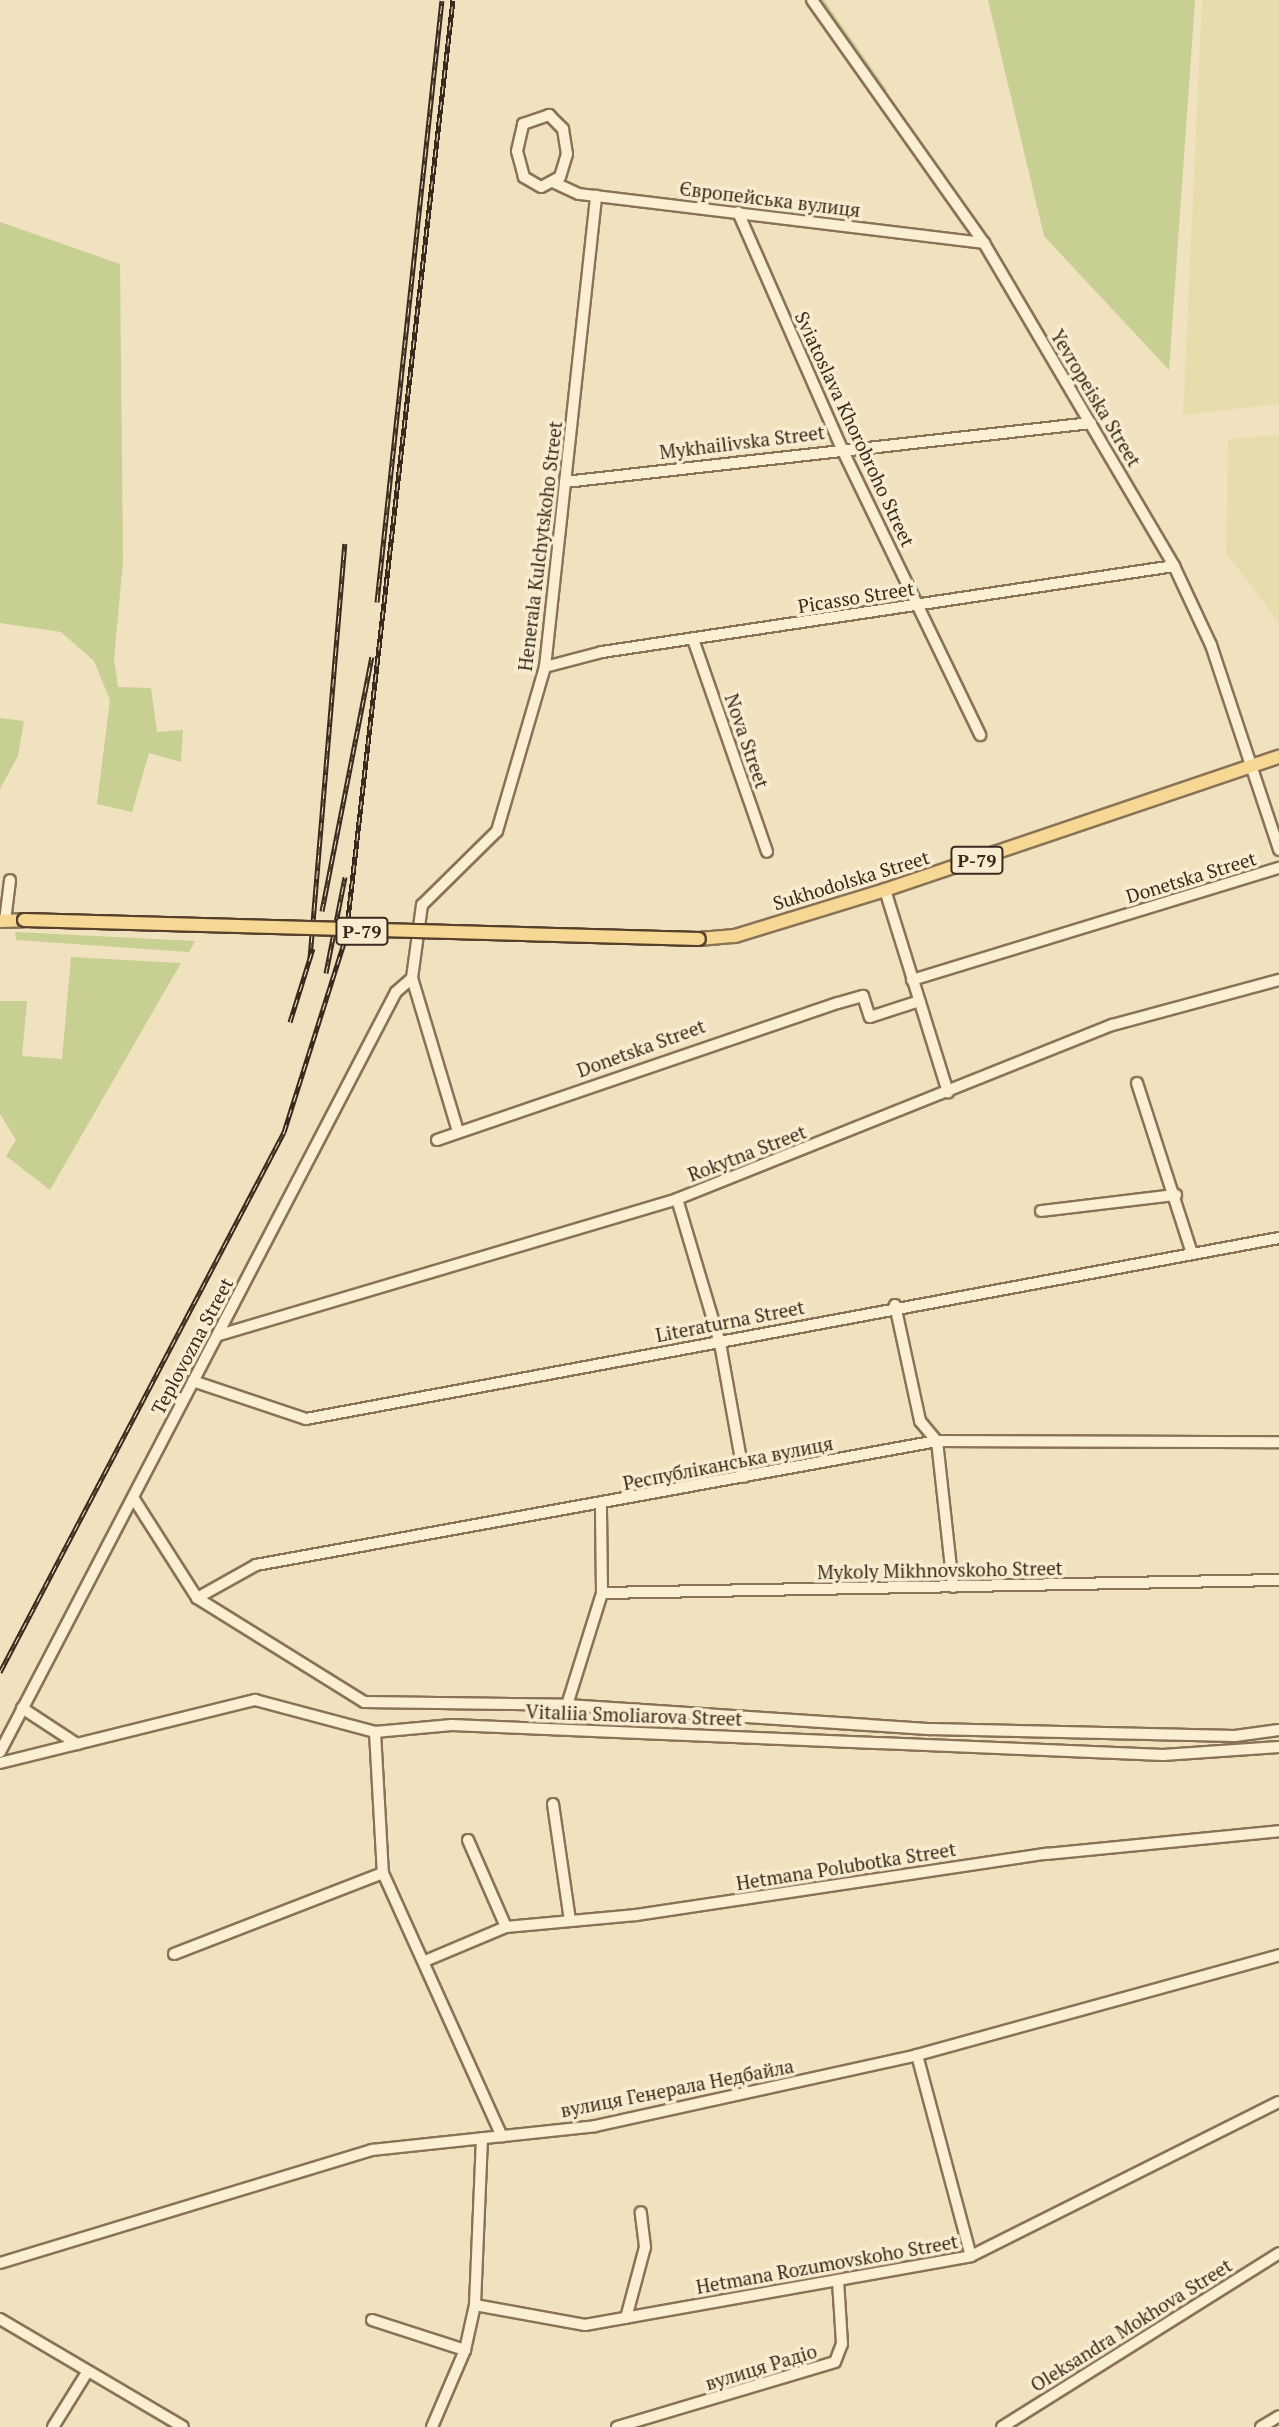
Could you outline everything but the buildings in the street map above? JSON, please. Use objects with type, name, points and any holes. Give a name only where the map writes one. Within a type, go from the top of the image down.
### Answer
[{"type":"main road","name":"Р-79","points":[[1252,768],[1279,757]]},
{"type":"main road","name":"Sukhodolska Street","points":[[3,921],[699,939],[735,936],[885,890],[1252,768]]},
{"type":"street","name":"Yevropeiska Street","points":[[812,0],[984,243],[1174,566],[1202,622],[1279,850]]},
{"type":"street","points":[[540,115],[559,123],[567,141],[564,168],[555,183],[531,184],[518,165],[523,124],[540,115]]},
{"type":"street","name":"Європейська вулиця","points":[[555,183],[596,196],[984,243]]},
{"type":"street","name":"Henerala Kulchytskoho Street","points":[[412,978],[410,958],[422,905],[497,831],[545,667],[596,196]]},
{"type":"street","name":"Sviatoslava Khorobroho Street","points":[[738,212],[841,447],[980,735]]},
{"type":"street","name":"Mykhailivska Street","points":[[565,482],[841,447],[1091,423]]},
{"type":"street","name":"Picasso Street","points":[[545,667],[602,652],[694,642],[917,604],[1174,566]]},
{"type":"street","name":"Nova Street","points":[[694,642],[767,852]]},
{"type":"street","name":"Donetska Street","points":[[912,980],[1279,869]]},
{"type":"street","points":[[3,921],[10,880]]},
{"type":"street","points":[[885,890],[948,1092]]},
{"type":"street","points":[[412,978],[458,1132]]},
{"type":"street","name":"Teplovozna Street","points":[[0,1752],[135,1499],[193,1381],[396,992],[412,978]]},
{"type":"street","name":"Rokytna Street","points":[[219,1335],[677,1199],[1112,1025],[1279,980]]},
{"type":"street","points":[[437,1140],[838,1003],[863,996],[870,1017],[919,1001]]},
{"type":"street","points":[[1137,1083],[1176,1195],[1192,1253]]},
{"type":"street","points":[[1041,1211],[1176,1195]]},
{"type":"street","points":[[677,1199],[720,1343],[744,1477]]},
{"type":"street","name":"Literaturna Street","points":[[193,1381],[306,1419],[720,1343],[895,1305],[1279,1238]]},
{"type":"street","points":[[895,1305],[920,1421],[937,1441],[953,1587]]},
{"type":"street","name":"Республіканська вулиця","points":[[197,1598],[256,1565],[601,1505],[937,1441],[1279,1442]]},
{"type":"street","name":"Vitaliia Smoliarova Street","points":[[135,1499],[197,1598],[364,1702],[566,1706],[931,1729],[1235,1735],[1279,1730]]},
{"type":"street","points":[[566,1706],[602,1594],[601,1505]]},
{"type":"street","name":"Mykoly Mikhnovskoho Street","points":[[602,1594],[1279,1580]]},
{"type":"street","name":"Vitaliia Smoliarova Street","points":[[0,1763],[255,1700],[375,1732],[452,1725],[1163,1755],[1279,1747]]},
{"type":"street","points":[[22,1708],[77,1744]]},
{"type":"street","points":[[375,1732],[383,1873],[502,2136]]},
{"type":"street","points":[[554,1804],[570,1921]]},
{"type":"street","name":"Hetmana Polubotka Street","points":[[425,1961],[506,1927],[570,1921],[1045,1854],[1279,1831]]},
{"type":"street","points":[[468,1840],[506,1927]]},
{"type":"street","points":[[174,1954],[383,1873]]},
{"type":"street","name":"вулиця Генерала Недбайла","points":[[0,2263],[372,2150],[595,2126],[917,2055],[1279,1955]]},
{"type":"street","points":[[917,2055],[971,2256]]},
{"type":"street","name":"Hetmana Rozumovskoho Street","points":[[475,2305],[585,2325],[971,2256],[1279,2102]]},
{"type":"street","points":[[432,2427],[465,2350],[475,2305],[482,2138]]},
{"type":"street","points":[[626,2318],[645,2247],[641,2212]]},
{"type":"street","name":"Oleksandra Mokhova Street","points":[[1002,2427],[1279,2253]]},
{"type":"street","name":"вулиця Радіо","points":[[617,2427],[835,2362],[842,2344],[838,2280]]},
{"type":"street","points":[[0,2319],[86,2374],[183,2427]]},
{"type":"street","points":[[372,2320],[465,2350]]},
{"type":"street","points":[[53,2427],[86,2374]]},
{"type":"street","points":[[1261,2427],[1279,2416]]},
{"type":"shaded area","points":[[1202,0],[1279,0],[1279,404],[1183,415]]},
{"type":"shaded area","points":[[1279,435],[1279,622],[1226,553],[1228,439]]},
{"type":"green space","points":[[816,0],[824,0],[887,90],[884,93]]},
{"type":"green space","points":[[988,0],[1195,0],[1169,370],[1044,236]]},
{"type":"green space","points":[[0,222],[120,264],[123,561],[114,659],[118,687],[151,688],[157,732],[183,730],[181,762],[149,753],[132,812],[97,804],[110,700],[94,661],[61,632],[0,623]]},
{"type":"green space","points":[[0,718],[24,721],[18,756],[0,789]]},
{"type":"green space","points":[[15,932],[195,941],[189,952],[16,940]]},
{"type":"green space","points":[[71,957],[181,963],[50,1190],[6,1156],[16,1140],[0,1114],[0,1001],[27,1001],[22,1056],[62,1059]]},
{"type":"railway","points":[[377,602],[442,0]]},
{"type":"railway","points":[[0,1672],[284,1132],[346,936],[453,0]]},
{"type":"railway","points":[[310,958],[345,543]]},
{"type":"railway","points":[[322,911],[372,657]]},
{"type":"railway","points":[[326,973],[345,877]]},
{"type":"railway","points":[[290,1022],[313,948]]}]
